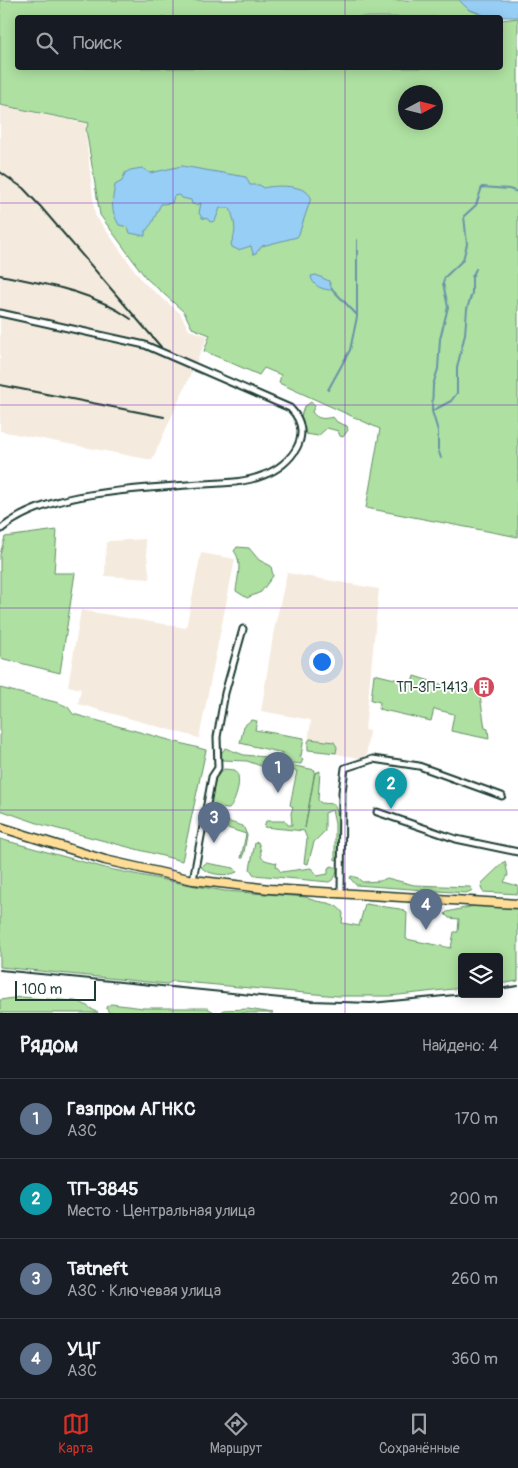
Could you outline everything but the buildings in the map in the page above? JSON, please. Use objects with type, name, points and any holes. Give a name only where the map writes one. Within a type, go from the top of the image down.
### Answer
[{"type":"main road","points":[[0,828],[105,860],[193,880],[341,894],[518,904]]},
{"type":"street","points":[[0,313],[120,339],[175,357],[290,408],[298,419],[300,438],[295,452],[286,464],[263,476],[239,482],[134,490],[63,501],[23,513],[0,530]]},
{"type":"street","points":[[193,880],[212,777],[218,768],[217,737],[222,706],[243,629]]},
{"type":"street","points":[[341,894],[342,792],[345,768],[372,759],[419,766],[502,796]]},
{"type":"street","points":[[377,812],[456,839],[518,852]]},
{"type":"shaded area","points":[[0,106],[88,124],[85,129],[95,215],[143,282],[180,313],[189,330],[208,336],[152,460],[0,431]]},
{"type":"shaded area","points":[[145,539],[150,579],[105,576],[106,543],[109,541]]},
{"type":"shaded area","points":[[201,553],[235,559],[199,738],[78,704],[81,689],[68,686],[81,610],[186,628]]},
{"type":"shaded area","points":[[287,573],[379,589],[365,730],[369,731],[366,759],[307,749],[311,720],[261,711],[274,630]]},
{"type":"green space","points":[[0,0],[459,0],[468,9],[482,15],[15,15],[15,70],[503,70],[503,20],[518,18],[518,537],[366,508],[380,429],[279,383],[281,375],[264,368],[259,375],[204,351],[210,335],[192,328],[184,312],[146,278],[100,215],[86,129],[89,123],[0,105]]},
{"type":"green space","points":[[311,402],[315,405],[312,412],[319,418],[333,417],[337,422],[347,426],[348,430],[343,437],[340,436],[338,431],[327,428],[318,436],[306,434],[301,416],[304,407]]},
{"type":"green space","points":[[57,530],[54,573],[75,573],[60,673],[0,658],[0,554],[5,537]]},
{"type":"green space","points":[[237,547],[249,548],[259,560],[271,566],[273,576],[261,592],[247,598],[236,591],[239,565],[234,551]]},
{"type":"green space","points":[[374,674],[412,683],[414,676],[463,691],[479,689],[485,728],[488,729],[489,739],[451,731],[454,714],[434,709],[431,721],[379,709],[380,702],[371,700]]},
{"type":"green space","points":[[0,688],[59,703],[68,707],[73,714],[206,750],[182,861],[43,825],[0,810]]},
{"type":"green space","points":[[251,720],[257,721],[255,730],[304,738],[301,756],[299,756],[303,759],[301,764],[275,761],[273,765],[264,767],[247,761],[222,760],[221,754],[225,748],[244,755],[277,758],[283,753],[240,743],[244,726]]},
{"type":"green space","points":[[310,739],[334,742],[337,747],[336,753],[308,750]]},
{"type":"green space","points":[[276,762],[315,770],[305,828],[315,773],[320,771],[318,800],[321,803],[334,804],[337,810],[339,831],[338,859],[335,860],[335,824],[332,810],[325,813],[325,831],[314,842],[308,864],[304,863],[307,839],[304,831],[264,827],[266,821],[285,821],[288,825],[292,825],[291,813],[293,807],[290,805],[297,771],[275,767]]},
{"type":"green space","points":[[224,769],[235,770],[237,773],[236,795],[229,809],[213,808],[209,802],[214,778]]},
{"type":"green space","points":[[213,817],[243,826],[247,835],[243,858],[241,858],[246,834],[221,826],[221,821],[214,820],[212,825],[210,824],[208,820]]},
{"type":"green space","points":[[0,839],[109,869],[190,885],[225,891],[306,897],[335,906],[343,913],[342,923],[359,926],[365,904],[400,909],[407,913],[406,939],[451,948],[454,932],[458,932],[459,919],[449,918],[445,914],[447,912],[478,905],[518,908],[518,981],[503,983],[503,953],[458,953],[458,988],[390,996],[338,996],[173,981],[167,984],[0,967]]},
{"type":"green space","points":[[258,842],[263,859],[277,863],[276,866],[281,872],[311,868],[317,876],[328,874],[328,868],[332,866],[337,868],[336,875],[329,882],[254,875],[250,869],[255,843]]},
{"type":"green space","points":[[505,861],[508,875],[504,882],[518,886],[518,894],[483,892],[481,888],[482,883]]},
{"type":"green space","points":[[206,863],[234,868],[237,872],[233,874],[218,874],[208,872],[201,867]]},
{"type":"green space","points":[[351,876],[358,878],[362,882],[380,881],[387,878],[414,885],[470,887],[473,890],[466,893],[356,885],[350,878]]},
{"type":"green space","points":[[427,905],[433,908],[432,913],[416,912],[418,906]]},
{"type":"green space","points":[[20,997],[75,1001],[98,1013],[0,1013],[0,1000]]},
{"type":"green space","points":[[111,1004],[144,1008],[207,1008],[216,1013],[109,1013],[106,1007]]},
{"type":"green space","points":[[248,1009],[273,1013],[222,1013],[223,1010]]},
{"type":"water","points":[[459,0],[518,0],[518,17],[484,15],[468,9]]},
{"type":"water","points":[[182,166],[246,177],[250,185],[260,185],[263,188],[282,186],[303,190],[311,198],[299,234],[297,237],[262,246],[255,254],[253,254],[251,246],[238,250],[232,247],[231,243],[235,230],[230,208],[220,208],[215,221],[210,222],[208,219],[202,218],[199,213],[201,203],[197,205],[192,204],[191,200],[182,198],[180,195],[174,196],[172,203],[161,204],[152,223],[145,232],[145,236],[130,233],[128,227],[119,225],[113,210],[113,196],[115,185],[122,181],[125,173],[142,168],[150,173]]},
{"type":"water","points":[[316,275],[329,281],[332,290],[316,285],[311,276]]},
{"type":"waterway","points":[[441,458],[438,449],[438,431],[432,411],[433,385],[438,369],[440,339],[448,307],[443,283],[445,277],[463,260],[467,244],[464,216],[476,205],[482,187],[509,189],[518,192]]},
{"type":"waterway","points":[[328,390],[350,350],[357,317],[357,240]]},
{"type":"waterway","points":[[432,411],[451,401],[457,393],[457,368],[465,334],[467,309],[472,293],[472,277],[476,269]]},
{"type":"waterway","points":[[332,289],[357,315]]},
{"type":"railway","points":[[0,172],[23,188],[40,206],[161,347]]},
{"type":"railway","points":[[0,275],[51,285],[85,295],[116,309],[131,319]]},
{"type":"railway","points":[[0,385],[164,417]]},
{"type":"railway","points":[[0,970],[312,1001],[371,1003],[458,995]]},
{"type":"railway","points":[[503,988],[518,986]]},
{"type":"place","name":"ТП-ЗП-1413","points":[[484,687]]},
{"type":"place","name":"Газпром АГНКС","points":[[278,793]]},
{"type":"place","name":"ТП-3845","points":[[391,809]]},
{"type":"place","name":"Tatneft","points":[[214,843]]},
{"type":"place","name":"УЦГ","points":[[426,930]]}]
